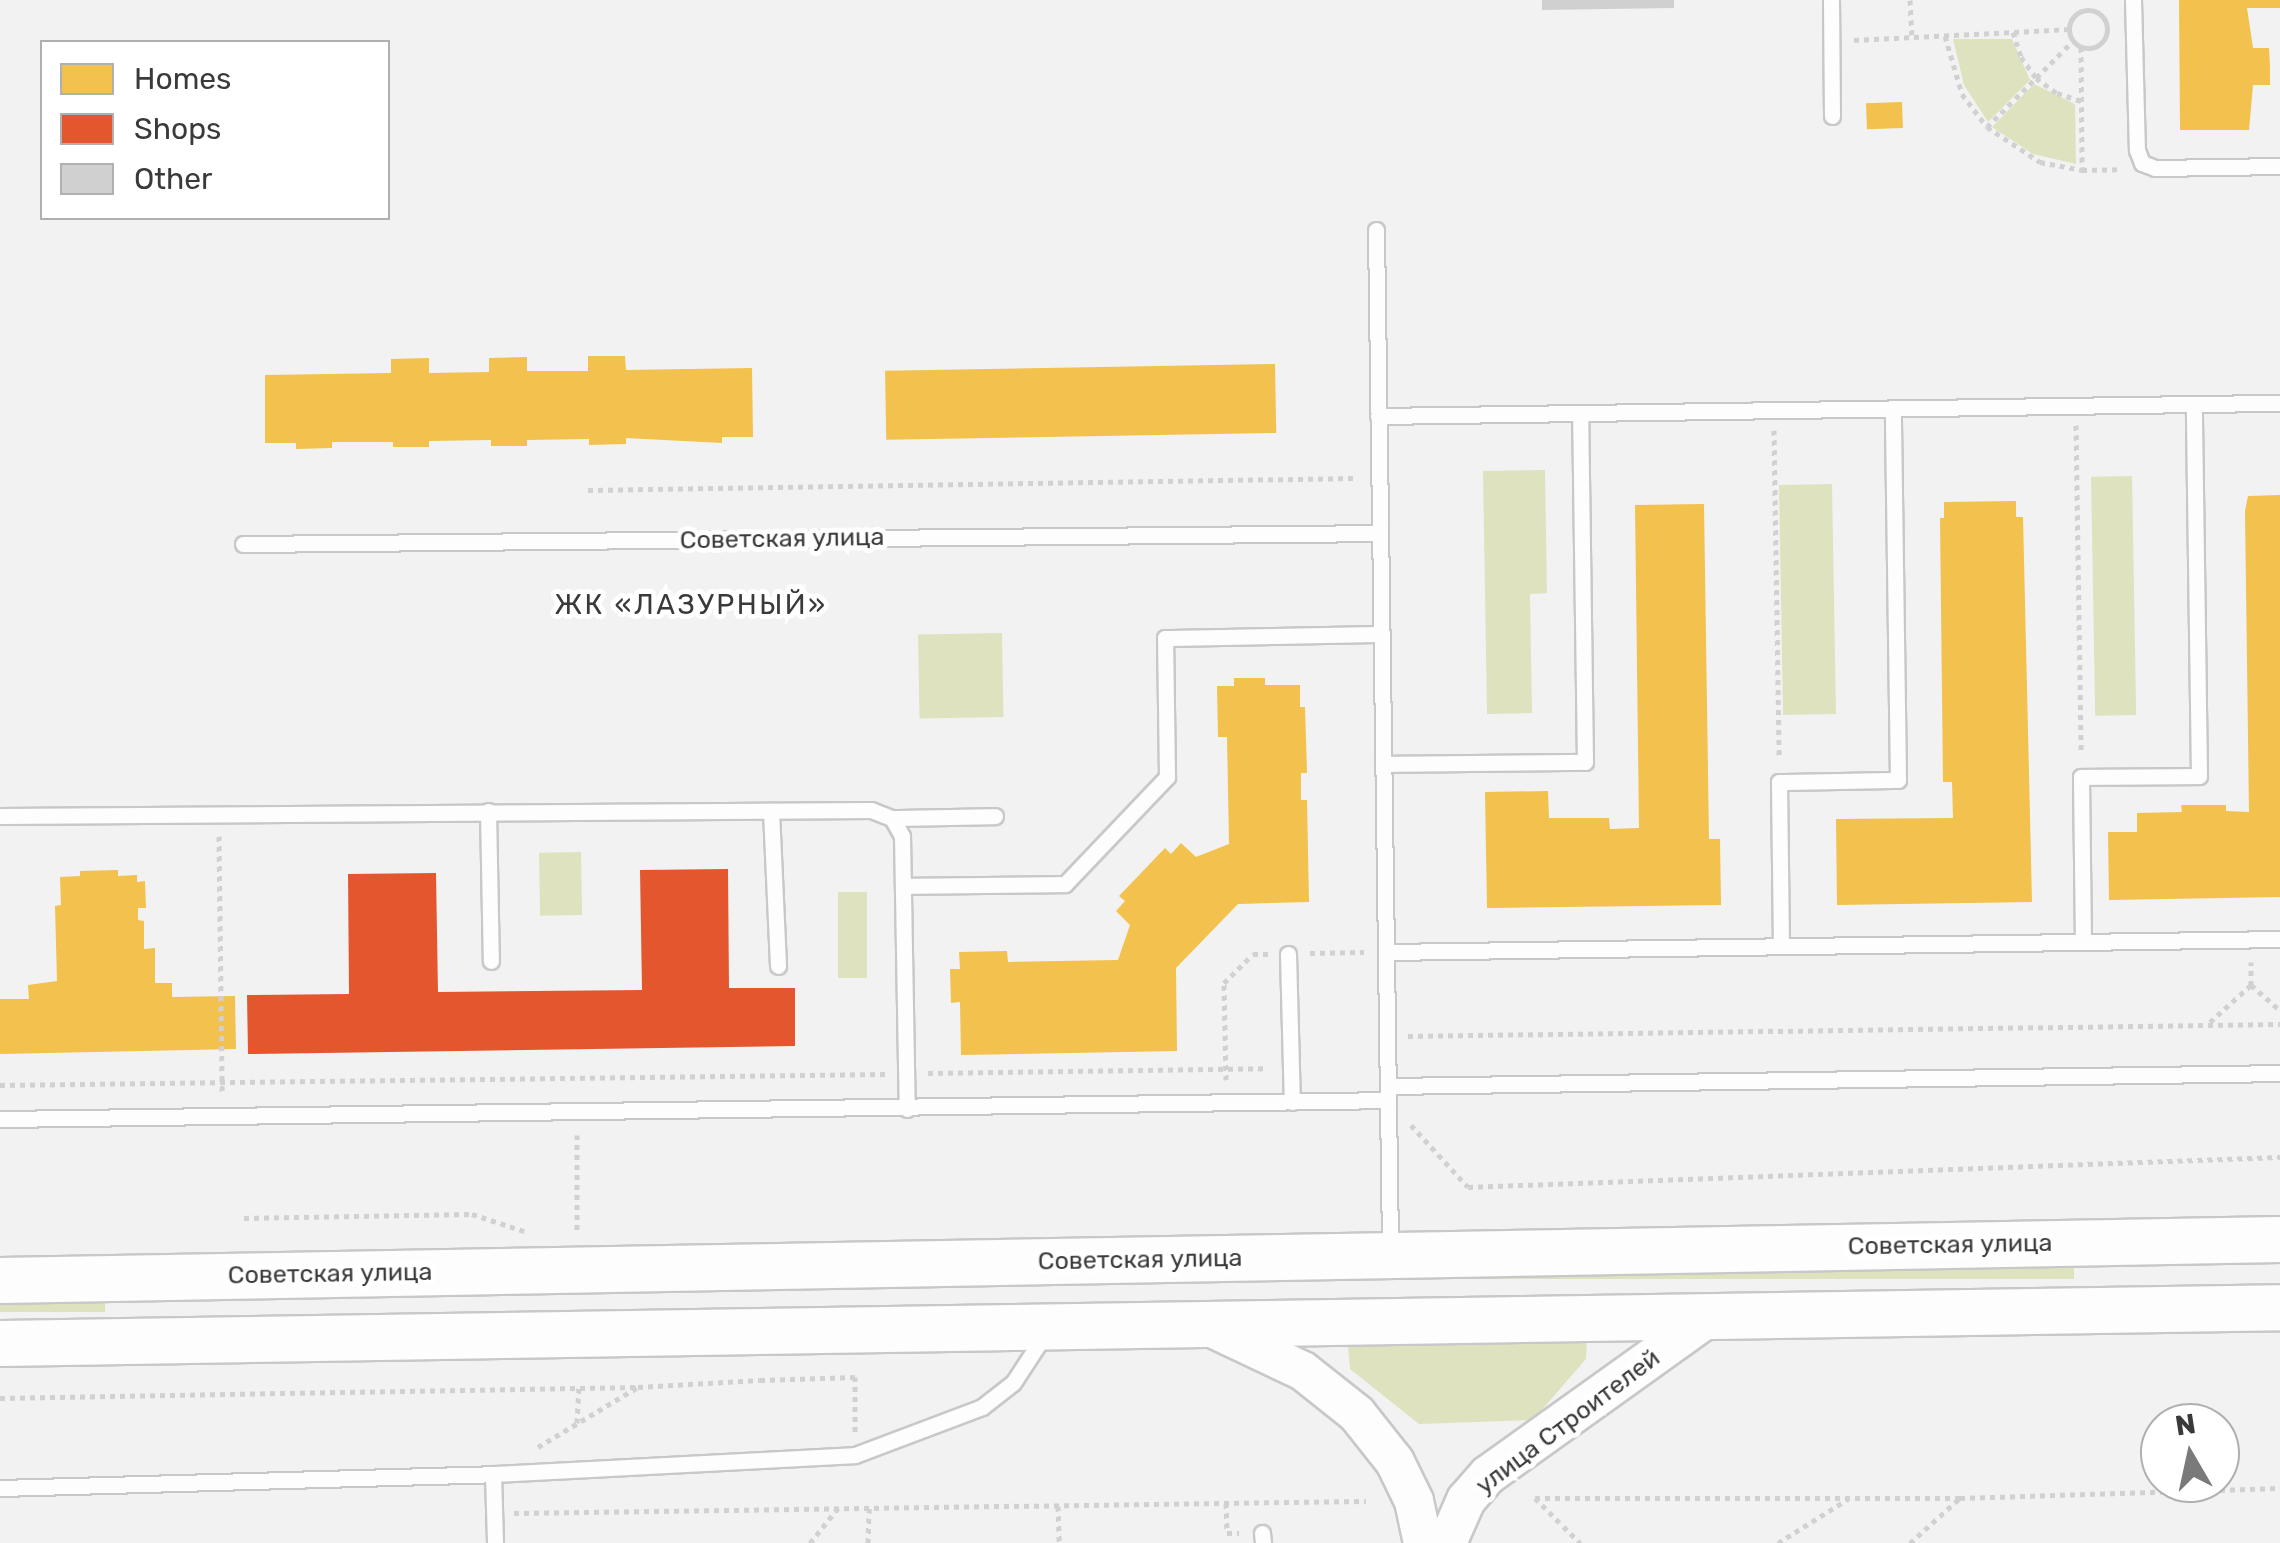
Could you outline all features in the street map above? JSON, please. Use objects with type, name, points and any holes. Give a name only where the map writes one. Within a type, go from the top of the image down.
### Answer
[{"type":"main road","name":"Советская улица","points":[[0,1280],[2280,1239]]},
{"type":"main road","points":[[2119,1242],[2120,1311]]},
{"type":"main road","points":[[152,1278],[153,1340]]},
{"type":"main road","points":[[0,1343],[2280,1307]]},
{"type":"street","name":"улица Строителей","points":[[1447,1543],[1466,1500],[1488,1475],[1709,1317]]},
{"type":"street","points":[[1204,1324],[1303,1371],[1357,1414],[1395,1462],[1414,1500],[1423,1543]]},
{"type":"lane","points":[[1831,0],[1832,116]]},
{"type":"lane","points":[[2133,0],[2136,150],[2142,163],[2155,168],[2280,166]]},
{"type":"lane","points":[[1376,230],[1390,1255]]},
{"type":"lane","points":[[1378,416],[2280,403]]},
{"type":"lane","points":[[2083,942],[2081,778],[2199,776],[2194,404]]},
{"type":"lane","points":[[1781,946],[1779,782],[1898,780],[1892,409]]},
{"type":"lane","points":[[1383,764],[1585,762],[1580,414]]},
{"type":"lane","name":"Советская улица","points":[[243,544],[1380,533]]},
{"type":"lane","points":[[903,886],[1065,884],[1168,777],[1165,638],[1382,634]]},
{"type":"lane","points":[[0,816],[871,810],[892,818],[995,816]]},
{"type":"lane","points":[[488,811],[491,961]]},
{"type":"lane","points":[[771,811],[778,966]]},
{"type":"lane","points":[[892,818],[902,836],[907,1108]]},
{"type":"lane","points":[[1386,952],[2280,939]]},
{"type":"lane","points":[[1288,954],[1292,1102]]},
{"type":"lane","points":[[0,1119],[1292,1102],[1388,1093],[2280,1073]]},
{"type":"lane","points":[[0,1488],[493,1474],[855,1455],[982,1407],[1013,1383],[1050,1326]]},
{"type":"lane","points":[[493,1474],[495,1543]]},
{"type":"path","points":[[1910,0],[1912,38]]},
{"type":"path","points":[[2069,29],[2080,12],[2080,0]]},
{"type":"path","points":[[2100,14],[2113,0]]},
{"type":"path","points":[[2080,12],[2100,14]]},
{"type":"path","points":[[2069,29],[2073,41],[2081,47],[2097,46],[2108,27],[2100,14]]},
{"type":"path","points":[[1832,42],[2069,29]]},
{"type":"path","points":[[2013,32],[2021,56],[2036,78],[2057,93],[2082,101]]},
{"type":"path","points":[[1946,36],[1962,94],[1987,127],[2040,162],[2082,170],[2121,170],[2142,163]]},
{"type":"path","points":[[1987,127],[2073,41]]},
{"type":"path","points":[[2081,47],[2082,170]]},
{"type":"path","points":[[2076,406],[2081,778]]},
{"type":"path","points":[[1774,410],[1779,782]]},
{"type":"path","points":[[588,490],[1380,478]]},
{"type":"path","points":[[219,813],[222,1118]]},
{"type":"path","points":[[1226,1103],[1224,983],[1252,954],[1386,952]]},
{"type":"path","points":[[2208,1024],[2251,986],[2280,1010]]},
{"type":"path","points":[[1387,1037],[2280,1024]]},
{"type":"path","points":[[0,1086],[1291,1067]]},
{"type":"path","points":[[1388,1093],[1468,1188],[2280,1157]]},
{"type":"path","points":[[566,1241],[577,1240],[576,1114]]},
{"type":"path","points":[[244,1218],[472,1214],[538,1236]]},
{"type":"path","points":[[0,1398],[579,1388],[855,1377],[855,1455]]},
{"type":"path","points":[[493,1474],[638,1386]]},
{"type":"path","points":[[577,1423],[579,1388]]},
{"type":"path","points":[[1580,1543],[1535,1498],[1960,1498],[2280,1488]]},
{"type":"path","points":[[1778,1543],[1850,1498]]},
{"type":"path","points":[[1910,1543],[1960,1498]]},
{"type":"path","points":[[494,1513],[1366,1502]]},
{"type":"path","points":[[1226,1503],[1227,1534],[1262,1538]]},
{"type":"path","points":[[1058,1505],[1060,1543]]},
{"type":"path","points":[[868,1507],[868,1543]]},
{"type":"path","points":[[810,1543],[838,1508]]},
{"type":"green space","points":[[1953,39],[2012,39],[2030,80],[1988,122],[1964,85]]},
{"type":"green space","points":[[2034,84],[2075,104],[2076,164],[2033,154],[1992,127]]},
{"type":"green space","points":[[1545,470],[1547,593],[1530,594],[1532,713],[1487,714],[1483,471]]},
{"type":"green space","points":[[2132,476],[2136,715],[2095,716],[2091,477]]},
{"type":"green space","points":[[1832,484],[1836,714],[1783,715],[1779,485]]},
{"type":"green space","points":[[1002,633],[1003,717],[919,718],[918,634]]},
{"type":"green space","points":[[581,852],[582,915],[540,916],[539,853]]},
{"type":"green space","points":[[838,892],[867,892],[867,978],[838,978]]},
{"type":"green space","points":[[178,1264],[2074,1264],[2074,1279],[178,1279]]},
{"type":"green space","points":[[0,1298],[105,1298],[105,1312],[0,1312]]},
{"type":"green space","points":[[1587,1338],[1586,1359],[1533,1420],[1419,1424],[1350,1369],[1348,1345]]},
{"type":"building: Homes","points":[[2179,0],[2280,0],[2280,8],[2247,8],[2253,48],[2269,48],[2270,67],[2270,85],[2253,85],[2249,130],[2180,130]]},
{"type":"building: Homes","points":[[1902,102],[1903,128],[1867,129],[1866,103]]},
{"type":"building: Homes","points":[[588,356],[625,356],[626,370],[752,368],[753,437],[722,437],[722,443],[626,438],[626,444],[589,445],[589,439],[527,440],[527,446],[491,446],[491,440],[429,441],[429,447],[393,447],[393,442],[332,442],[332,448],[296,449],[296,443],[265,443],[265,375],[391,373],[391,359],[429,358],[429,373],[489,372],[489,358],[527,357],[527,371],[588,371]]},
{"type":"building: Homes","points":[[1275,364],[1276,433],[886,440],[885,371]]},
{"type":"building: Homes","points":[[2280,495],[2280,897],[2109,900],[2108,832],[2137,832],[2137,813],[2182,812],[2181,805],[2226,805],[2226,811],[2249,812],[2245,511],[2248,496]]},
{"type":"building: Homes","points":[[2016,501],[2016,517],[2023,517],[2032,902],[1837,905],[1836,819],[1953,818],[1952,782],[1943,782],[1940,518],[1944,518],[1944,502]]},
{"type":"building: Homes","points":[[1704,504],[1709,839],[1720,839],[1721,905],[1487,908],[1485,792],[1548,791],[1549,818],[1609,818],[1610,829],[1639,828],[1635,505]]},
{"type":"building: Homes","points":[[1234,678],[1265,678],[1265,685],[1300,685],[1300,707],[1305,707],[1307,773],[1301,773],[1301,800],[1307,800],[1309,902],[1238,904],[1176,968],[1177,1051],[961,1055],[960,1002],[951,1003],[950,969],[960,969],[959,952],[1007,951],[1008,962],[1118,960],[1130,925],[1116,911],[1125,901],[1119,896],[1165,848],[1171,854],[1181,843],[1196,857],[1229,844],[1227,737],[1218,737],[1217,686],[1234,686]]},
{"type":"building: Homes","points":[[118,870],[118,876],[137,875],[137,882],[145,881],[146,908],[138,908],[138,920],[144,921],[144,949],[155,948],[155,983],[172,983],[172,997],[235,996],[236,1049],[0,1054],[0,999],[29,999],[28,985],[57,981],[55,906],[61,905],[60,877],[80,876],[80,871]]},
{"type":"building: Shops","points":[[728,869],[729,988],[795,988],[795,1046],[248,1054],[247,995],[349,994],[348,874],[436,873],[438,992],[642,990],[640,870]]},
{"type":"building: Other","points":[[1542,0],[1674,0],[1674,8],[1542,10]]},
{"type":"district","name":"ЖК «ЛАЗУРНЫЙ»","points":[[691,605]]}]
